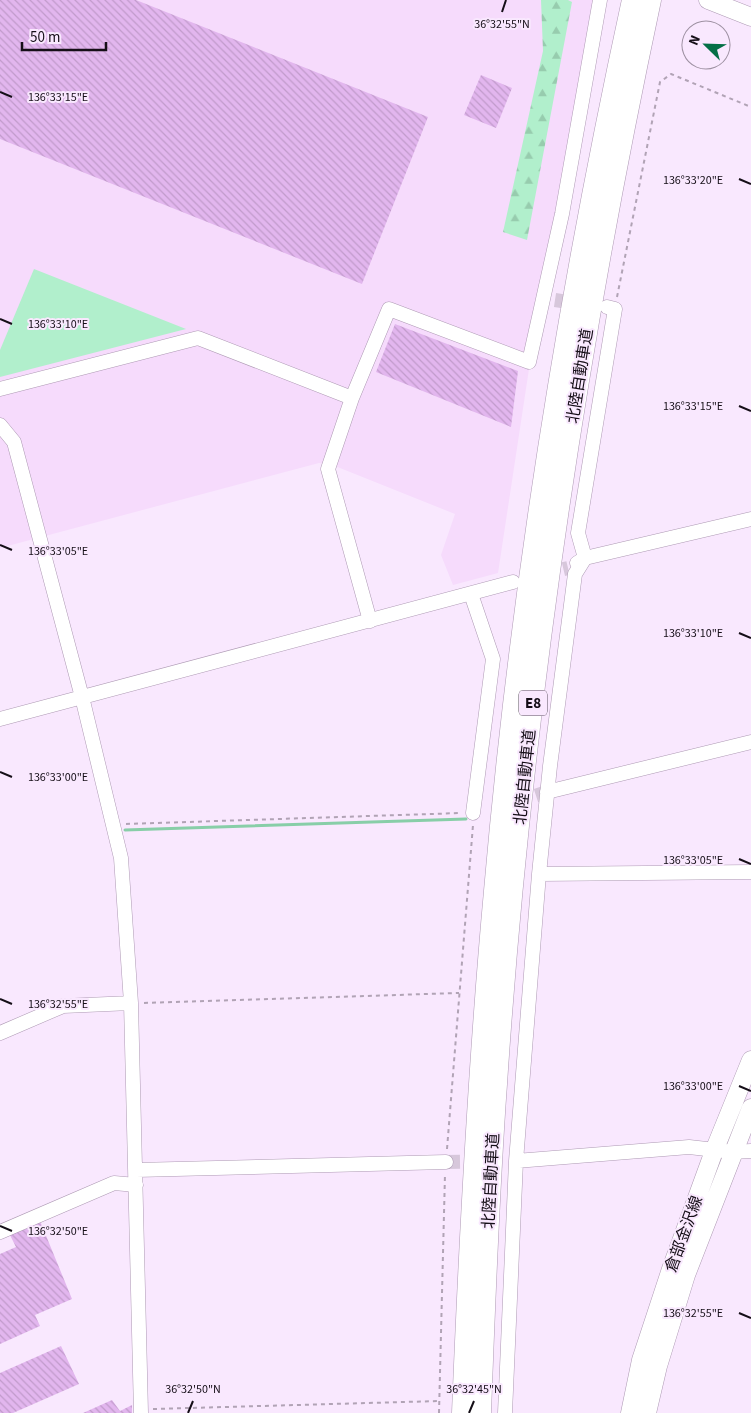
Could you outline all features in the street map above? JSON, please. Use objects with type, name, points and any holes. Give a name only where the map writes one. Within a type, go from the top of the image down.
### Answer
[{"type":"highway","name":"北陸自動車道","points":[[462,1413],[468,1254],[478,1086],[494,888],[513,710],[534,544],[559,383],[587,222],[632,0]]},
{"type":"highway","name":"北陸自動車道","points":[[481,1413],[487,1256],[497,1082],[512,901],[531,713],[579,378],[606,223],[651,0]]},
{"type":"main road","points":[[708,0],[751,17]]},
{"type":"main road","name":"倉部金沢線","points":[[630,1413],[641,1360],[671,1269],[714,1151],[751,1060]]},
{"type":"main road","name":"倉部金沢線","points":[[647,1413],[658,1366],[686,1275],[751,1108]]},
{"type":"street","points":[[370,621],[328,469],[352,398],[389,309],[530,362],[549,298],[600,0]]},
{"type":"street","points":[[505,1413],[516,1161],[539,874],[547,792],[575,574],[585,558],[578,533],[611,308]]},
{"type":"street","points":[[0,389],[198,338],[352,398]]},
{"type":"street","points":[[0,425],[14,442],[82,697],[121,858],[131,1003],[141,1411]]},
{"type":"street","points":[[568,568],[585,558],[751,519]]},
{"type":"street","points":[[0,719],[513,582]]},
{"type":"street","points":[[471,594],[494,659],[473,812]]},
{"type":"street","points":[[547,792],[751,742]]},
{"type":"street","points":[[539,874],[751,872]]},
{"type":"street","points":[[0,1033],[63,1006],[131,1003]]},
{"type":"street","points":[[516,1161],[689,1147],[714,1151],[751,1151]]},
{"type":"street","points":[[136,1170],[446,1162]]},
{"type":"street","points":[[0,1232],[114,1183],[136,1185]]},
{"type":"path","points":[[611,308],[660,82],[671,74],[751,107]]},
{"type":"path","points":[[112,825],[473,812],[472,848],[446,1162],[439,1413]]},
{"type":"path","points":[[131,1003],[459,993]]},
{"type":"path","points":[[141,1411],[440,1401]]},
{"type":"shaded area","points":[[0,0],[598,0],[529,355],[529,369],[498,573],[453,585],[441,555],[455,514],[335,466],[319,463],[0,548]]},
{"type":"green space","points":[[541,0],[568,0],[572,2],[527,240],[503,232],[543,51]]},
{"type":"green space","points":[[34,269],[186,329],[0,377],[0,350]]},
{"type":"building","points":[[0,0],[136,0],[428,117],[362,284],[0,139]]},
{"type":"building","points":[[481,75],[512,88],[496,128],[464,115]]},
{"type":"building","points":[[395,324],[518,371],[511,427],[376,372]]},
{"type":"building","points":[[40,1221],[72,1299],[35,1315],[40,1326],[0,1344],[0,1254],[16,1247],[9,1233]]},
{"type":"building","points":[[61,1346],[79,1384],[13,1413],[0,1413],[0,1373]]},
{"type":"building","points":[[112,1400],[120,1411],[132,1405],[132,1413],[83,1413]]},
{"type":"waterway","points":[[125,830],[466,819]]},
{"type":"tunnel","points":[[555,300],[581,304]]},
{"type":"tunnel","points":[[543,574],[568,568]]},
{"type":"tunnel","points":[[516,802],[547,792]]},
{"type":"tunnel","points":[[446,1162],[516,1161]]}]
